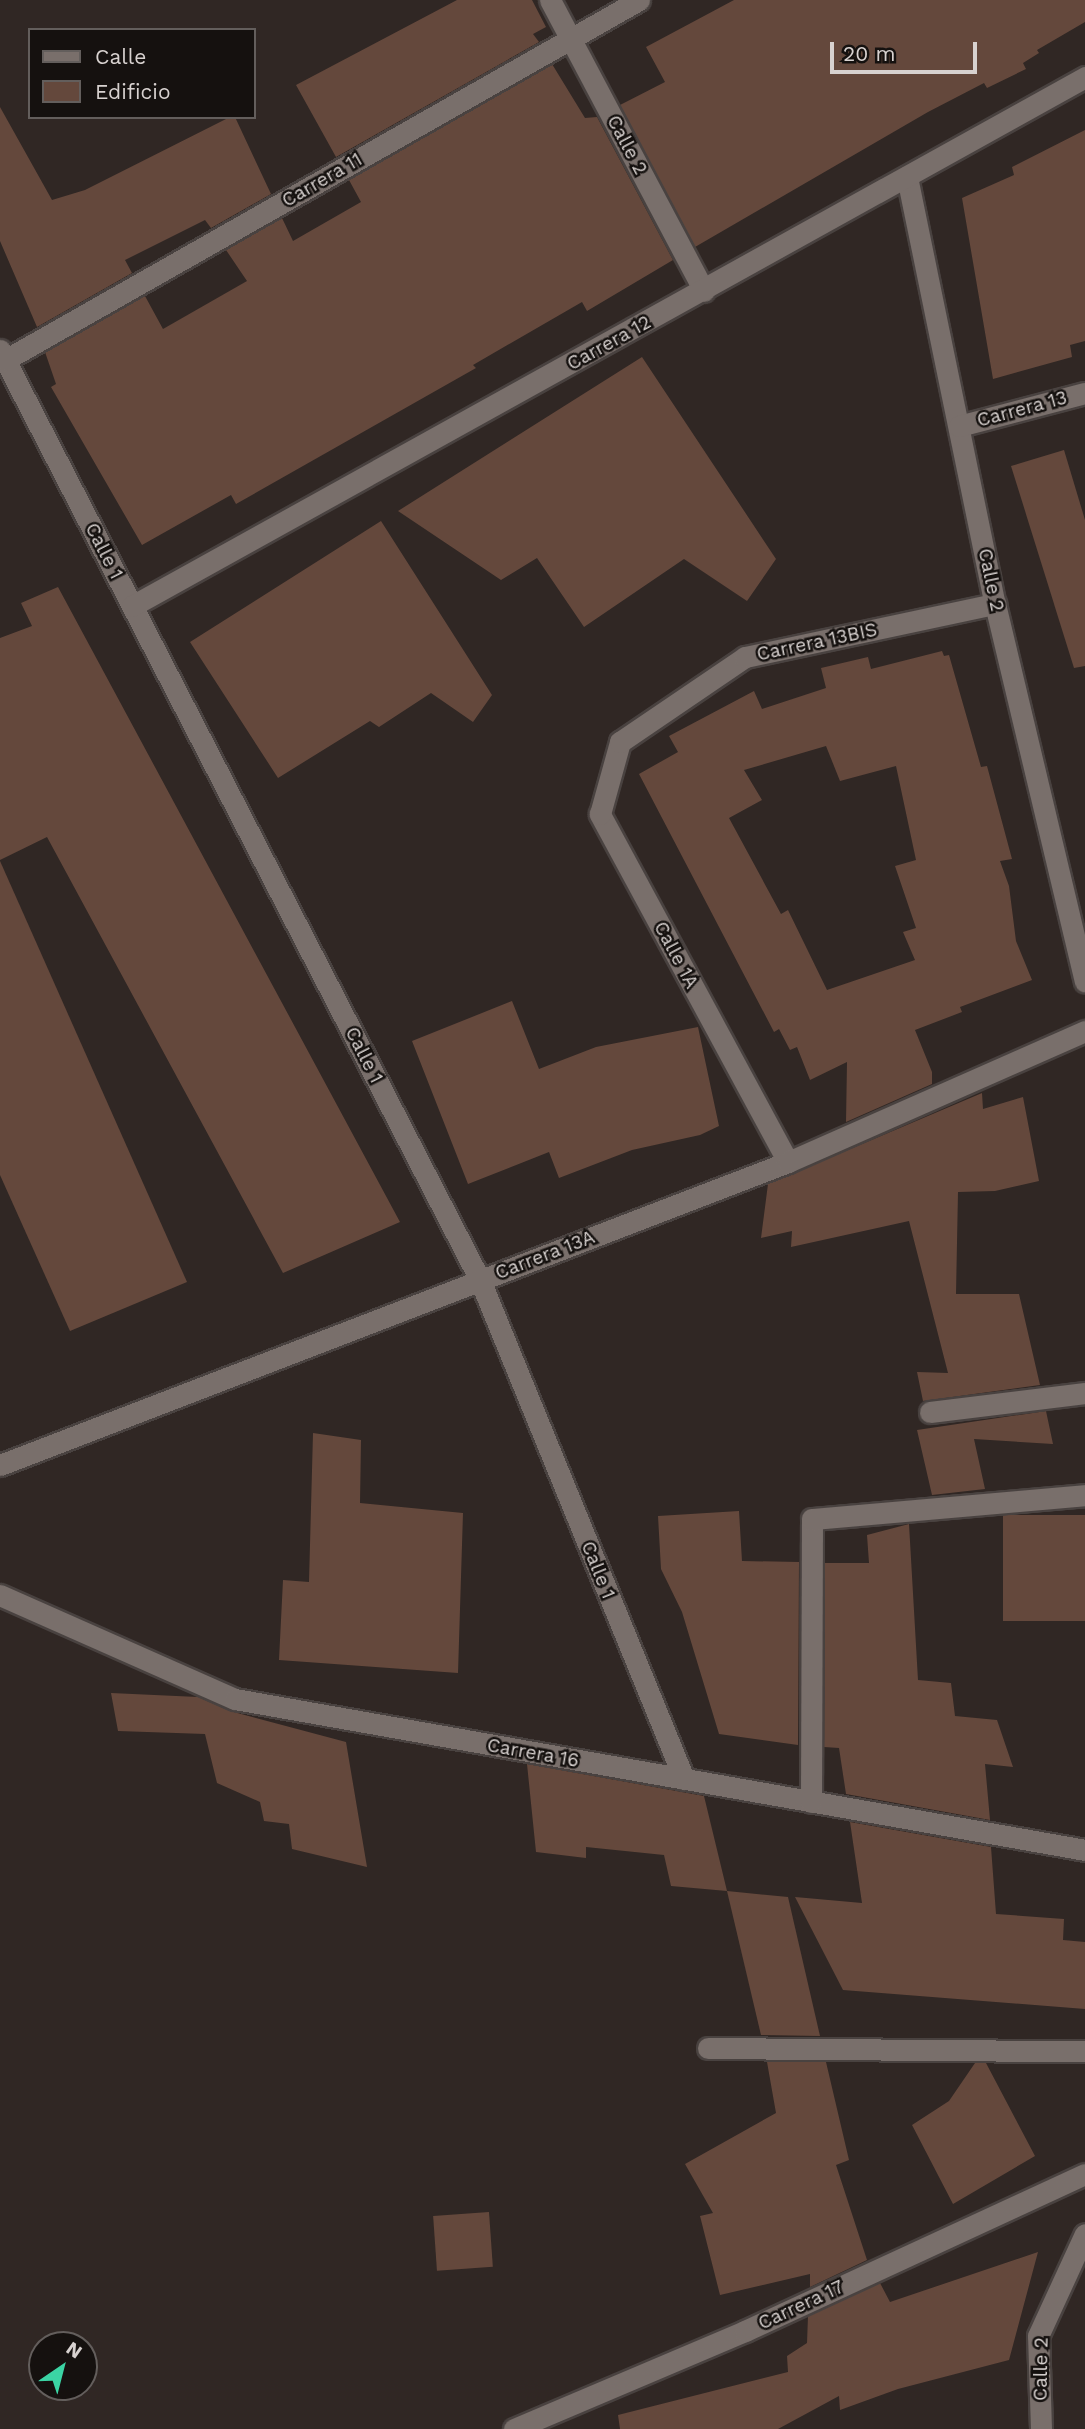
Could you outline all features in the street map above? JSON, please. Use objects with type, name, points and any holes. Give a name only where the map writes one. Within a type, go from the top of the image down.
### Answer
[{"type":"street","name":"Calle 2","points":[[550,0],[704,291]]},
{"type":"street","name":"Carrera 11","points":[[3,355],[639,0]]},
{"type":"street","name":"Carrera 12","points":[[132,606],[704,291],[1085,77]]},
{"type":"street","name":"Calle 2","points":[[907,177],[995,604],[1085,981]]},
{"type":"street","name":"Calle 1","points":[[3,355],[480,1280],[684,1779]]},
{"type":"street","name":"Carrera 13","points":[[959,426],[1085,393]]},
{"type":"street","name":"Carrera 13BIS","points":[[620,742],[746,657],[995,604]]},
{"type":"street","name":"Calle 1A","points":[[620,742],[600,814],[788,1162]]},
{"type":"street","name":"Carrera 13A","points":[[0,1465],[788,1162],[1085,1031]]},
{"type":"street","points":[[930,1412],[1085,1393]]},
{"type":"street","points":[[811,1802],[812,1519],[1085,1495]]},
{"type":"street","name":"Carrera 16","points":[[0,1595],[234,1699],[1085,1850]]},
{"type":"street","points":[[708,2048],[1085,2051]]},
{"type":"street","name":"Carrera 17","points":[[514,2429],[745,2331],[1085,2174]]},
{"type":"street","name":"Calle 2","points":[[1041,2429],[1038,2336],[1085,2234]]},
{"type":"building","points":[[457,0],[532,0],[546,27],[533,34],[539,42],[336,157],[296,85]]},
{"type":"building","points":[[734,0],[1085,0],[1085,22],[1037,50],[1039,53],[1023,63],[1026,69],[987,88],[984,83],[928,112],[695,247],[620,105],[665,82],[646,47]]},
{"type":"building","points":[[552,64],[585,118],[597,117],[673,260],[587,311],[582,302],[473,365],[476,368],[236,504],[231,495],[142,545],[51,387],[56,384],[45,352],[145,296],[163,329],[247,281],[226,250],[282,218],[293,241],[361,202],[349,180]]},
{"type":"building","points":[[0,107],[52,200],[85,190],[226,119],[236,119],[271,194],[211,228],[205,220],[125,260],[132,273],[37,327],[0,241]]},
{"type":"building","points":[[1085,130],[1085,341],[1070,345],[1072,357],[993,379],[962,198],[1014,175],[1012,167]]},
{"type":"building","points":[[642,357],[776,559],[747,601],[684,559],[584,627],[537,558],[501,580],[398,511]]},
{"type":"building","points":[[1064,450],[1085,520],[1085,666],[1074,668],[1011,466]]},
{"type":"building","points":[[381,521],[492,695],[473,722],[431,693],[379,727],[370,721],[278,778],[190,642]]},
{"type":"building","points":[[58,587],[400,1222],[283,1273],[47,837],[0,860],[0,638],[32,626],[21,603]]},
{"type":"building","points":[[942,651],[944,656],[949,655],[981,767],[987,766],[1012,859],[1000,861],[1009,886],[1016,941],[1032,980],[960,1007],[962,1012],[915,1030],[932,1072],[932,1084],[846,1122],[847,1062],[810,1080],[797,1047],[790,1050],[779,1029],[774,1032],[639,774],[678,752],[669,736],[754,691],[762,709],[826,688],[821,668],[868,657],[871,669]],"holes":[[[826,746],[840,781],[896,766],[916,860],[895,866],[916,928],[903,932],[915,960],[827,990],[788,910],[781,914],[729,818],[762,800],[744,770]]]},
{"type":"building","points":[[0,861],[187,1282],[70,1331],[0,1175]]},
{"type":"building","points":[[512,1001],[539,1069],[596,1047],[698,1027],[719,1126],[700,1135],[632,1150],[559,1178],[549,1152],[468,1184],[412,1041]]},
{"type":"building","points":[[982,1093],[983,1109],[1023,1097],[1039,1181],[995,1191],[958,1192],[956,1294],[1019,1294],[1040,1385],[923,1401],[917,1372],[948,1373],[909,1221],[791,1247],[792,1231],[761,1238],[768,1184]]},
{"type":"building","points":[[1046,1411],[1053,1444],[974,1439],[985,1489],[932,1495],[917,1430]]},
{"type":"building","points":[[313,1433],[361,1440],[360,1503],[463,1513],[458,1673],[279,1660],[283,1580],[309,1582]]},
{"type":"building","points":[[739,1511],[742,1561],[799,1562],[798,1745],[719,1734],[682,1612],[661,1569],[658,1516]]},
{"type":"building","points":[[1003,1515],[1085,1515],[1085,1621],[1003,1621]]},
{"type":"building","points":[[909,1524],[918,1680],[951,1683],[955,1716],[997,1720],[1013,1767],[985,1764],[990,1820],[846,1794],[839,1748],[824,1747],[825,1563],[869,1563],[867,1535]]},
{"type":"building","points":[[111,1693],[198,1697],[230,1711],[346,1742],[367,1867],[292,1849],[289,1824],[264,1821],[260,1802],[217,1783],[205,1734],[118,1731]]},
{"type":"building","points":[[527,1764],[704,1796],[727,1891],[671,1886],[664,1855],[586,1847],[586,1858],[536,1852]]},
{"type":"building","points":[[850,1822],[991,1847],[996,1914],[1064,1919],[1063,1940],[1085,1942],[1085,2009],[843,1990],[795,1897],[862,1903]]},
{"type":"building","points":[[727,1891],[788,1897],[820,2036],[761,2035]]},
{"type":"building","points":[[767,2062],[826,2062],[849,2160],[836,2165],[867,2260],[810,2287],[810,2274],[720,2295],[700,2216],[713,2213],[685,2164],[776,2113]]},
{"type":"building","points":[[975,2063],[986,2063],[1035,2156],[953,2204],[912,2125],[949,2101]]},
{"type":"building","points":[[489,2212],[493,2267],[437,2271],[433,2216]]},
{"type":"building","points":[[1038,2252],[1009,2360],[898,2389],[840,2410],[839,2396],[778,2429],[620,2429],[618,2415],[788,2372],[787,2356],[807,2343],[808,2316],[880,2283],[890,2302]]}]
